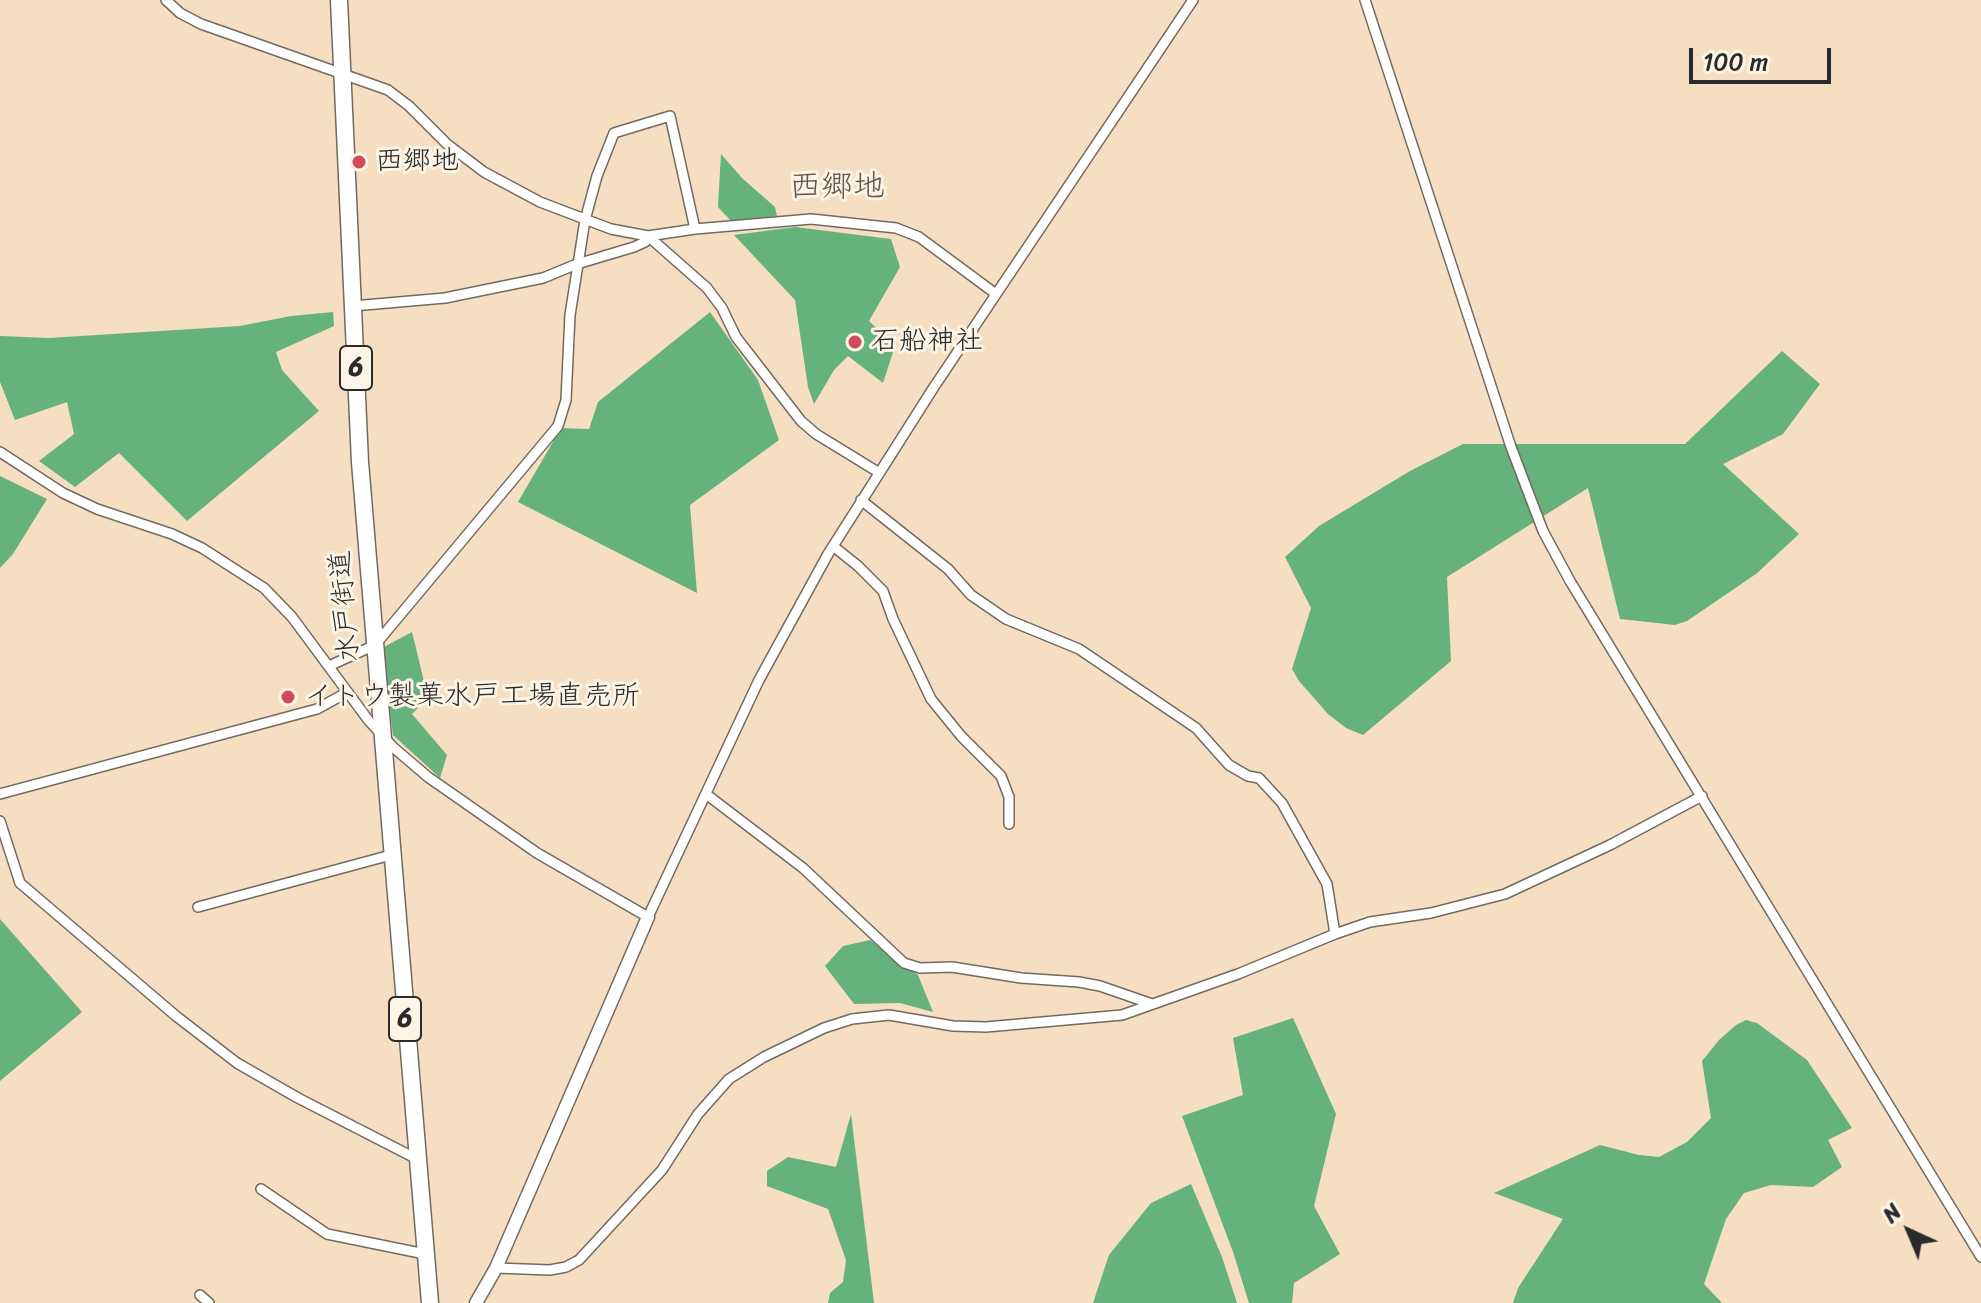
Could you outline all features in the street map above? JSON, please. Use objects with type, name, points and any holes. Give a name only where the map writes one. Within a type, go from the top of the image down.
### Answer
[{"type":"highway","name":"水戸街道","points":[[339,0],[360,462],[430,1303]]},
{"type":"street","points":[[166,0],[180,13],[201,24],[388,90],[399,96],[468,162],[513,190],[585,220],[648,236],[811,219],[896,228],[919,237],[996,294]]},
{"type":"street","points":[[476,1303],[496,1268],[648,917],[795,610],[878,472],[1193,0]]},
{"type":"street","points":[[1365,0],[1529,500],[1570,581],[1981,1257]]},
{"type":"street","points":[[329,666],[375,645],[558,426],[566,400],[577,264],[585,220],[597,176],[614,133],[670,116],[695,229]]},
{"type":"street","points":[[648,236],[707,288],[722,308],[736,337],[801,421],[816,434],[878,472]]},
{"type":"street","points":[[353,306],[445,298],[543,278],[634,247],[645,242],[648,236]]},
{"type":"street","points":[[0,452],[63,493],[202,548],[264,588],[292,617],[346,693],[383,736],[428,777],[537,853],[648,917]]},
{"type":"street","points":[[861,500],[948,569],[971,595],[1006,619],[1079,649],[1196,728],[1229,765],[1248,776],[1259,778],[1282,803],[1327,884],[1335,934]]},
{"type":"street","points":[[833,546],[883,591],[931,699],[961,736],[1001,776],[1009,797],[1009,824]]},
{"type":"street","points":[[0,794],[317,709],[346,693]]},
{"type":"street","points":[[706,794],[803,868],[904,963],[920,968],[952,967],[1021,978],[1079,982],[1152,1004]]},
{"type":"street","points":[[496,1268],[550,1270],[579,1260],[662,1170],[698,1114],[729,1079],[764,1057],[824,1028],[852,1019],[889,1015],[953,1026],[1010,1026],[1122,1015],[1370,922],[1431,913],[1505,894],[1702,796]]},
{"type":"street","points":[[0,821],[20,883],[176,1016],[237,1063],[417,1159]]},
{"type":"street","points":[[198,907],[391,855]]},
{"type":"street","points":[[261,1189],[327,1234],[425,1254]]},
{"type":"street","points":[[200,1295],[209,1303]]},
{"type":"green space","points":[[721,154],[742,178],[775,207],[777,216],[732,222],[718,207]]},
{"type":"green space","points":[[795,227],[891,239],[900,267],[869,321],[895,346],[883,383],[848,356],[834,370],[814,404],[808,387],[795,300],[734,235]]},
{"type":"green space","points":[[333,312],[334,326],[276,352],[282,370],[319,411],[187,521],[119,453],[75,487],[39,461],[74,434],[67,402],[15,420],[0,382],[0,336],[49,338],[240,326]]},
{"type":"green space","points":[[710,312],[758,380],[779,440],[690,505],[697,593],[518,502],[561,428],[589,429],[598,402]]},
{"type":"green space","points":[[1782,351],[1820,384],[1783,434],[1723,464],[1799,534],[1756,574],[1687,621],[1675,625],[1620,619],[1588,488],[1447,577],[1451,661],[1363,735],[1346,728],[1328,714],[1299,681],[1292,669],[1311,608],[1285,557],[1319,526],[1410,471],[1463,444],[1685,444]]},
{"type":"green space","points":[[0,476],[47,499],[13,554],[0,568]]},
{"type":"green space","points":[[412,632],[428,698],[412,714],[447,755],[440,778],[393,735],[382,648]]},
{"type":"green space","points":[[0,919],[82,1012],[0,1081]]},
{"type":"green space","points":[[870,940],[918,975],[933,1012],[900,1003],[854,1004],[825,966],[843,946]]},
{"type":"green space","points":[[1293,1018],[1336,1114],[1314,1206],[1340,1254],[1294,1283],[1292,1303],[1249,1303],[1182,1116],[1243,1095],[1233,1038]]},
{"type":"green space","points":[[1746,1020],[1757,1023],[1807,1060],[1852,1128],[1828,1140],[1842,1167],[1813,1187],[1771,1185],[1744,1193],[1726,1219],[1704,1284],[1722,1303],[1513,1303],[1518,1288],[1563,1219],[1494,1193],[1600,1145],[1659,1157],[1687,1142],[1711,1118],[1702,1061],[1719,1040]]},
{"type":"green space","points":[[851,1114],[874,1303],[828,1303],[830,1293],[843,1282],[846,1260],[828,1209],[767,1186],[767,1171],[788,1157],[836,1167]]},
{"type":"green space","points":[[1191,1184],[1222,1257],[1237,1303],[1093,1303],[1109,1255],[1151,1203]]},
{"type":"place","name":"西郷地","points":[[359,162]]},
{"type":"place","name":"石船神社","points":[[855,342]]},
{"type":"place","name":"イトウ製菓水戸工場直売所","points":[[288,697]]},
{"type":"district","name":"西郷地","points":[[837,188]]}]
